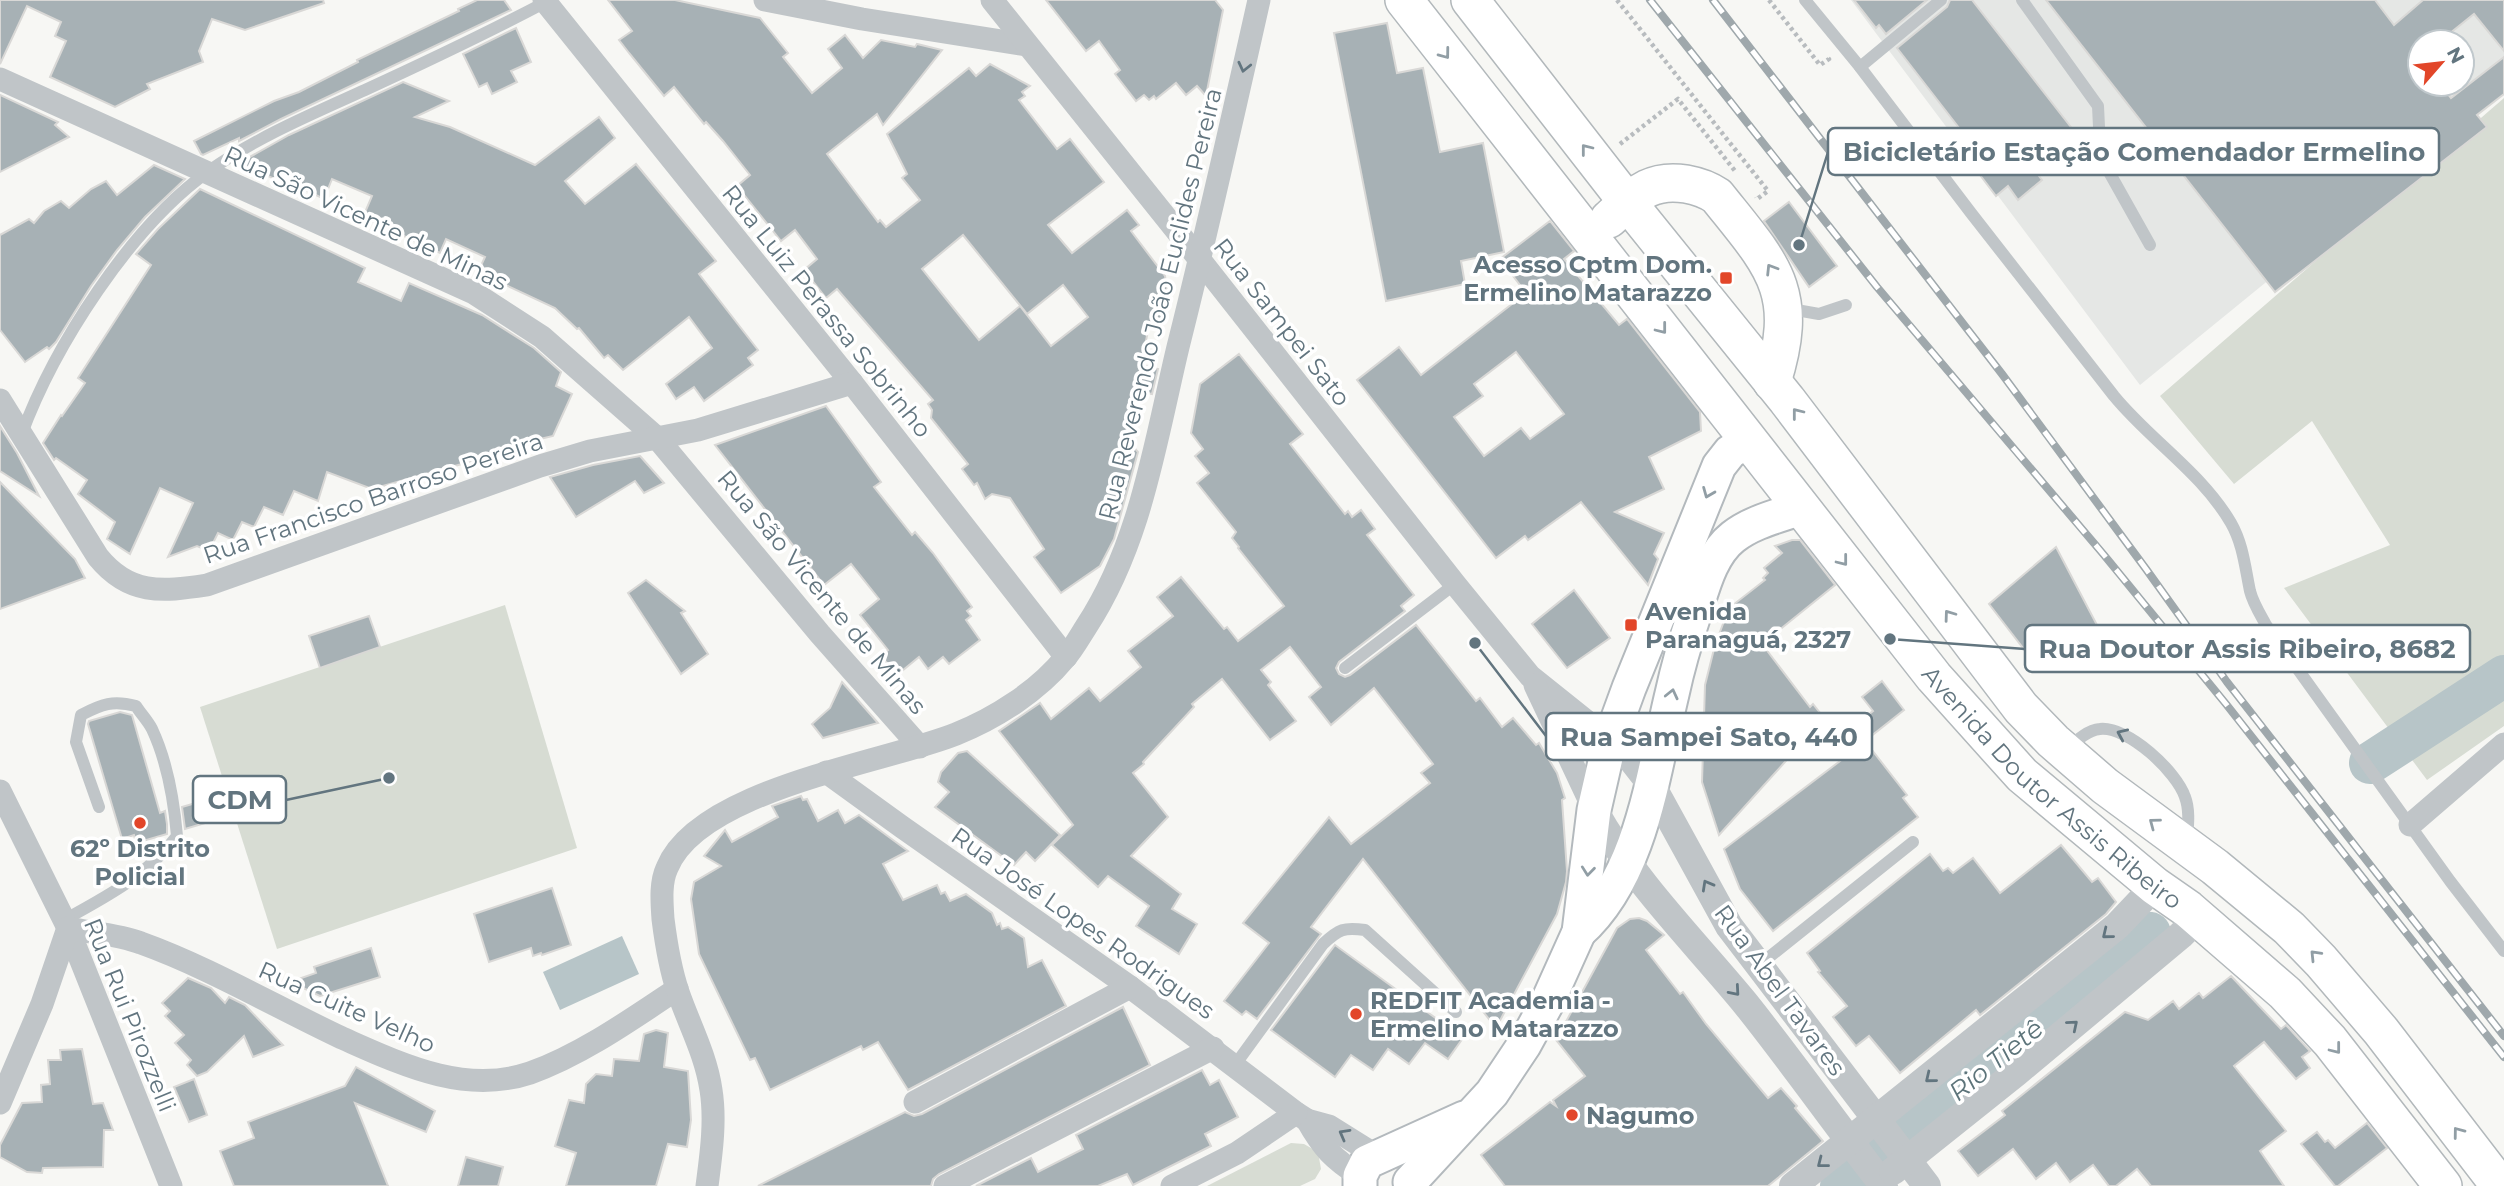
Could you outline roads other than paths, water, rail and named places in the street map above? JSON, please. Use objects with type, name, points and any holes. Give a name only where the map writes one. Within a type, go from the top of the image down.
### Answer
[{"type":"main road","name":"Avenida Doutor Assis Ribeiro","points":[[1404,0],[1934,677],[2022,775],[2155,886],[2198,918],[2285,993],[2330,1041],[2429,1181]]},
{"type":"main road","name":"Avenida Doutor Assis Ribeiro","points":[[1471,0],[1628,203],[1839,467],[2021,708],[2105,786],[2229,878]]},
{"type":"main road","points":[[1590,235],[1642,190],[1665,182],[1691,185],[1717,196],[1777,279],[1785,307],[1782,345],[1772,382]]},
{"type":"main road","points":[[1410,1184],[1492,1093],[1524,1045],[1547,1003],[1579,932],[1594,810],[1610,740],[1719,466],[1730,452],[1748,440],[1760,440],[1782,445],[1839,467]]},
{"type":"main road","points":[[1579,932],[1597,915],[1627,864],[1651,784],[1684,646],[1712,565],[1732,538],[1751,525],[1801,508]]},
{"type":"main road","points":[[2198,918],[2229,878],[2289,928],[2381,1031],[2500,1186]]},
{"type":"main road","points":[[1364,1173],[1472,1114]]},
{"type":"main road","points":[[1364,1173],[1399,1159],[1405,1166],[1410,1184]]},
{"type":"street","points":[[765,0],[862,19],[1027,45]]},
{"type":"street","name":"Rua Sampei Sato","points":[[992,0],[1530,676],[1610,740]]},
{"type":"street","name":"Rua Reverendo João Euclides Pereira","points":[[707,1186],[713,1146],[712,1091],[700,1047],[677,989],[666,944],[662,898],[665,870],[677,849],[696,831],[726,813],[764,793],[959,733],[1001,711],[1039,685],[1066,657],[1100,606],[1115,576],[1146,489],[1259,0]]},
{"type":"street","name":"Rua Luiz Perassa Sobrinho","points":[[545,1],[852,383],[1066,657]]},
{"type":"street","name":"Rua São Vicente de Minas","points":[[0,79],[474,293],[542,337],[657,438],[820,634],[920,747]]},
{"type":"street","name":"Rua Francisco Barroso Pereira","points":[[0,400],[110,572],[134,585],[150,589],[177,589],[206,584],[540,466],[590,451],[755,414],[852,383]]},
{"type":"street","name":"Rua Sampei Sato","points":[[1530,676],[1594,810]]},
{"type":"street","name":"Rua Abel Tavares","points":[[1610,740],[1633,761],[1651,784],[1729,926],[1757,966],[1927,1186]]},
{"type":"street","points":[[2410,825],[2504,744]]},
{"type":"street","name":"Rua José Lopes Rodrigues","points":[[826,772],[1130,987],[1302,1116],[1329,1126],[1364,1173]]},
{"type":"street","name":"Rua Rui Pirozzelli","points":[[0,791],[66,924],[171,1186]]},
{"type":"street","name":"Rua Abel Tavares","points":[[1594,810],[1627,864],[1782,1049],[1879,1182]]},
{"type":"street","points":[[1793,1186],[1852,1143],[2117,926],[2155,886]]},
{"type":"street","points":[[1879,1182],[1904,1156],[2027,1063],[2198,918]]},
{"type":"street","points":[[0,1103],[42,1004],[66,924]]},
{"type":"street","name":"Rua Cuite Velho","points":[[66,924],[138,942],[396,1062],[464,1080],[506,1078],[561,1060],[677,989]]},
{"type":"street","points":[[1702,953],[1729,926]]},
{"type":"street","points":[[915,1102],[1130,987]]},
{"type":"street","points":[[945,1186],[1213,1048]]},
{"type":"street","points":[[1172,1186],[1302,1116]]},
{"type":"lane","points":[[1805,0],[1860,67],[2120,404],[2191,473],[2220,506],[2236,532],[2251,594],[2266,625],[2504,951]]},
{"type":"lane","points":[[1860,67],[1941,0]]},
{"type":"lane","points":[[2022,0],[2098,106],[2104,163],[2150,245]]},
{"type":"lane","points":[[21,436],[29,412],[61,349],[97,294],[142,234],[207,172],[288,125],[498,27],[545,1]]},
{"type":"lane","points":[[1785,307],[1819,314],[1846,305]]},
{"type":"lane","points":[[1345,668],[1455,584]]},
{"type":"lane","points":[[66,924],[116,892],[162,856],[177,836],[175,813],[162,760],[151,728],[136,706],[118,702],[98,706],[81,715],[76,742],[99,807]]},
{"type":"lane","points":[[2065,751],[2089,732],[2102,728],[2117,731],[2134,740],[2172,775],[2181,788],[2188,813],[2186,847]]},
{"type":"lane","points":[[1757,966],[1913,842]]},
{"type":"lane","points":[[1235,1065],[1322,944],[1333,934],[1347,928],[1365,930],[1456,1012]]},
{"type":"waterway","name":"Rio Tietê","points":[[2370,763],[2504,676]]},
{"type":"waterway","name":"Rio Tietê","points":[[1841,1186],[2150,933]]},
{"type":"railway","points":[[1650,0],[1877,287],[2226,704],[2504,1057]]},
{"type":"railway","points":[[1713,0],[2002,374],[2227,682],[2504,1036]]},
{"type":"place","name":"Bicicletário Estação Comendador Ermelino","points":[[1799,245]]},
{"type":"place","name":"Acesso Cptm Dom. Ermelino Matarazzo","points":[[1726,278]]},
{"type":"place","name":"Avenida Paranaguá, 2327","points":[[1631,625]]},
{"type":"place","name":"Rua Doutor Assis Ribeiro, 8682","points":[[1890,639]]},
{"type":"place","name":"Rua Sampei Sato, 440","points":[[1475,643]]},
{"type":"place","name":"CDM","points":[[389,778]]},
{"type":"place","name":"62º Distrito Policial","points":[[140,823]]},
{"type":"place","name":"REDFIT Academia - Ermelino Matarazzo","points":[[1356,1014]]},
{"type":"place","name":"Nagumo","points":[[1572,1115]]}]
